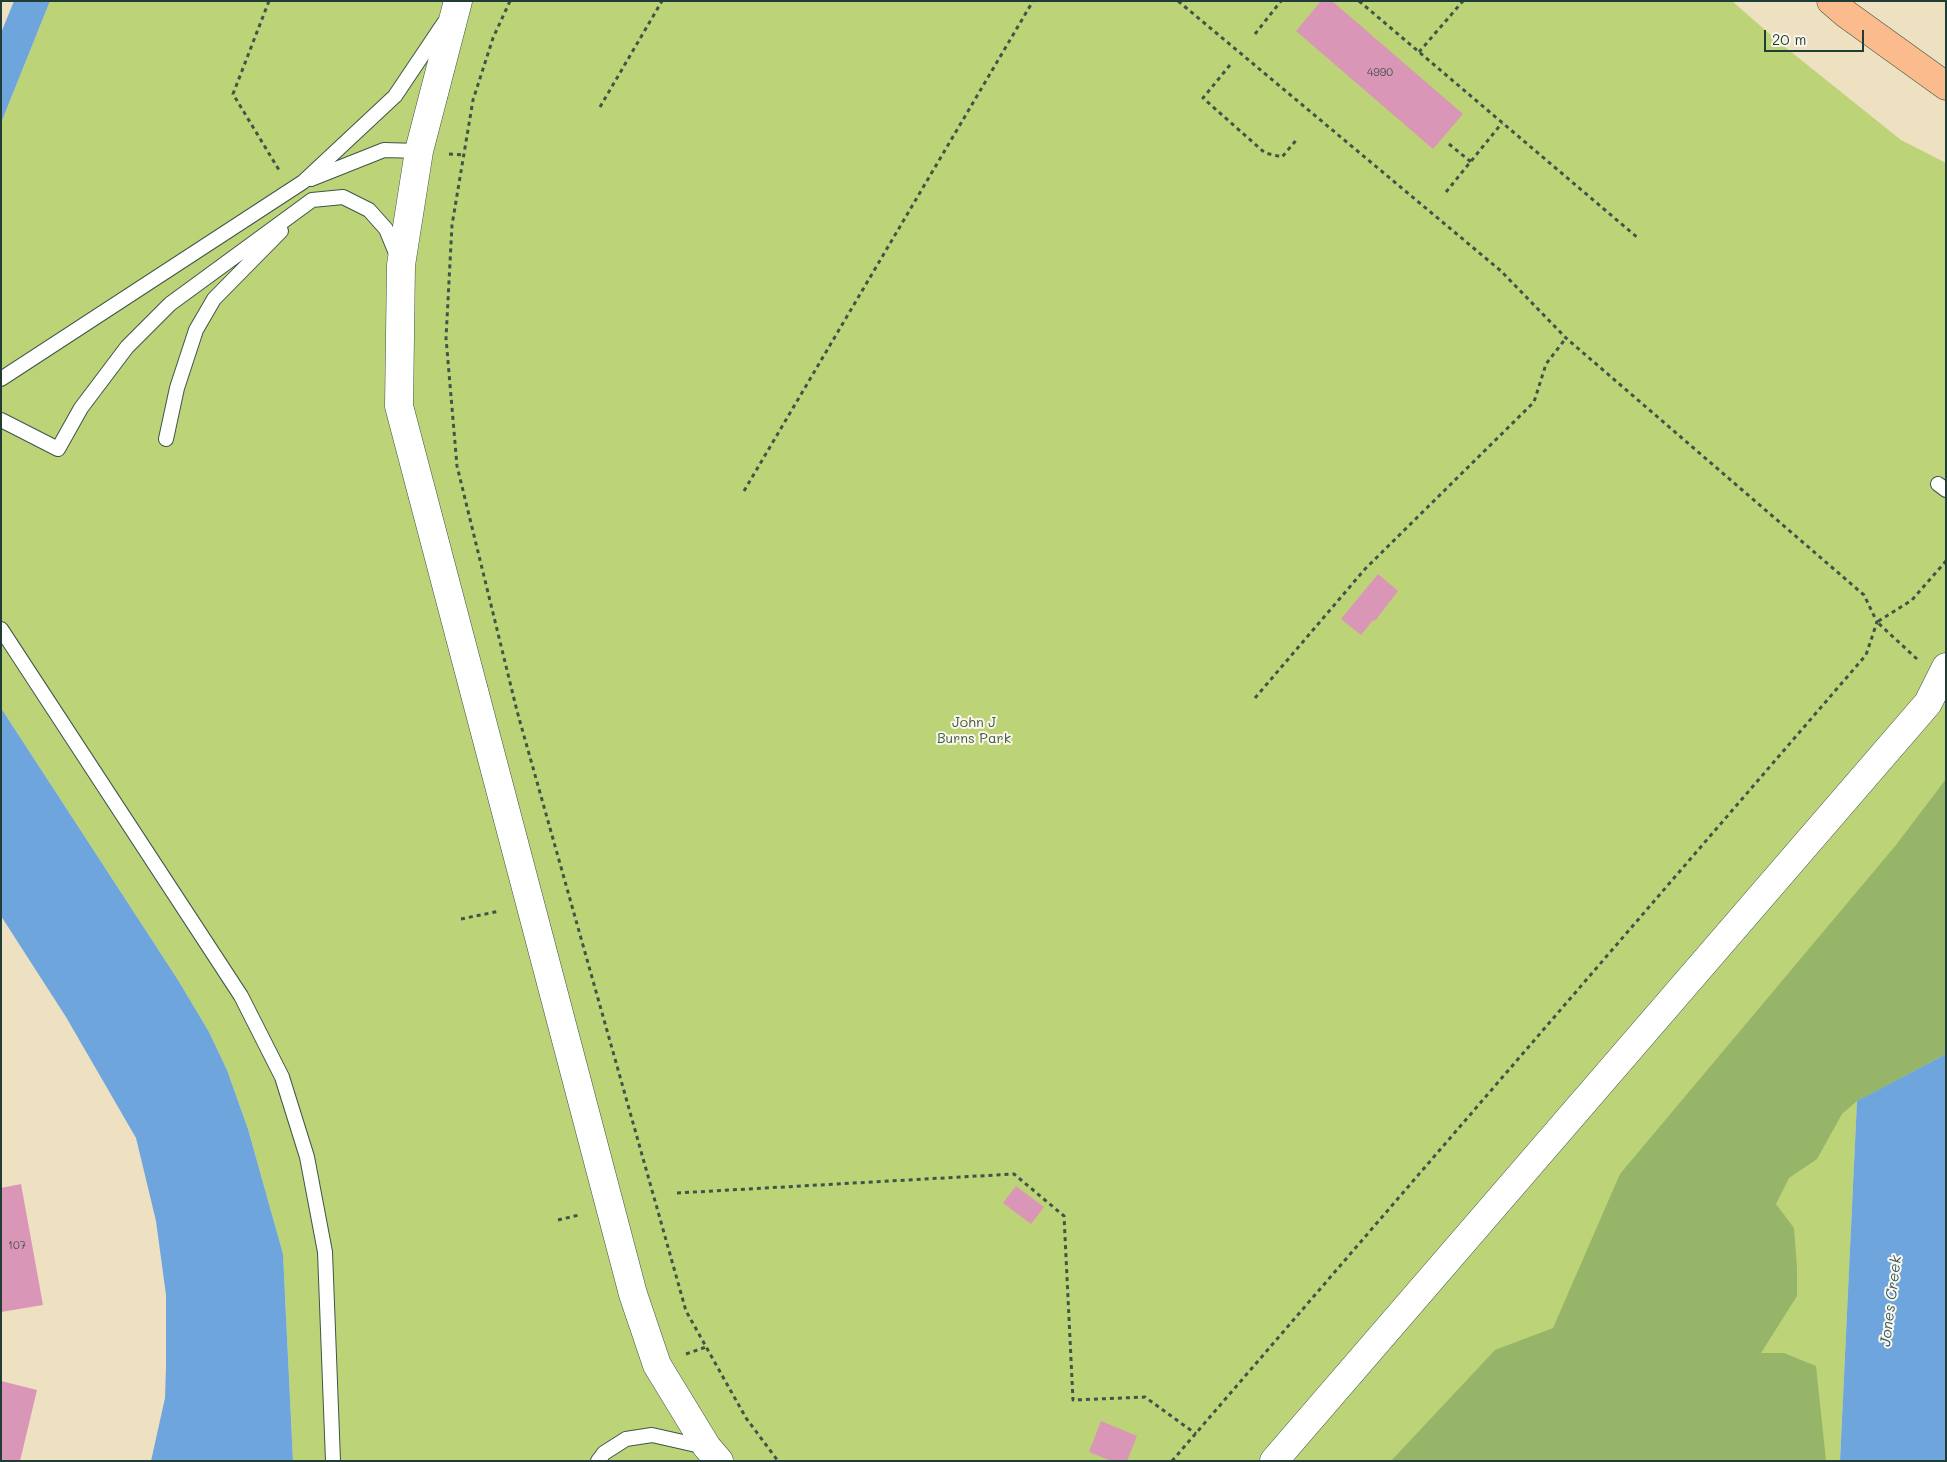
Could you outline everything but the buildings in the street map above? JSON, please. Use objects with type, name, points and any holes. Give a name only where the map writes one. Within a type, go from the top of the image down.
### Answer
[{"type":"main road","points":[[1831,1],[1846,14],[1946,86]]},
{"type":"street","points":[[458,1],[419,150],[401,265],[399,406],[633,1294],[658,1365],[713,1454]]},
{"type":"street","points":[[1274,1461],[1928,703],[1942,674]]},
{"type":"lane","points":[[303,182],[395,96],[458,1]]},
{"type":"lane","points":[[1,379],[303,182],[384,150],[419,150]]},
{"type":"lane","points":[[1,420],[58,449],[81,408],[127,347],[170,304],[312,200],[343,198],[369,210],[386,229],[401,265]]},
{"type":"lane","points":[[166,439],[177,388],[196,330],[214,300],[312,200]]},
{"type":"lane","points":[[1,629],[241,996],[282,1076],[307,1157],[325,1252],[333,1461]]},
{"type":"lane","points":[[598,1461],[604,1453],[626,1439],[652,1435],[713,1454]]},
{"type":"path","points":[[269,1],[233,94],[290,190]]},
{"type":"path","points":[[510,1],[493,38],[473,100],[452,225],[446,338],[457,466],[517,711],[686,1310],[746,1418],[778,1461]]},
{"type":"path","points":[[600,107],[662,1]]},
{"type":"path","points":[[744,491],[1034,1]]},
{"type":"path","points":[[1178,1],[1501,270],[1566,338],[1864,595],[1877,622],[1942,674]]},
{"type":"path","points":[[1255,34],[1281,1]]},
{"type":"path","points":[[1359,1],[1638,238]]},
{"type":"path","points":[[1419,52],[1463,1]]},
{"type":"path","points":[[1230,65],[1203,98],[1266,153],[1282,157],[1298,138]]},
{"type":"path","points":[[1446,192],[1502,123]]},
{"type":"path","points":[[1449,144],[1471,162]]},
{"type":"path","points":[[1256,698],[1365,569],[1534,402],[1546,364],[1566,338]]},
{"type":"path","points":[[1172,1461],[1866,655],[1877,622],[1912,600],[1946,561]]},
{"type":"path","points":[[461,919],[502,910]]},
{"type":"path","points":[[677,1193],[1014,1174],[1064,1216],[1073,1400],[1145,1397],[1196,1434]]},
{"type":"green space","name":"John J Burns Park","points":[[50,1],[1732,1],[1780,43],[1901,140],[1946,163],[1946,1054],[1857,1102],[1840,1461],[293,1461],[283,1254],[248,1129],[227,1070],[209,1032],[178,980],[1,708],[1,123]]},
{"type":"green space","points":[[1946,779],[1946,1054],[1857,1101],[1842,1114],[1817,1159],[1789,1178],[1776,1204],[1794,1228],[1797,1296],[1761,1353],[1784,1353],[1816,1366],[1826,1461],[1391,1461],[1495,1350],[1553,1328],[1620,1174],[1896,845]]},
{"type":"water","points":[[14,1],[50,1],[1,123],[1,33]]},
{"type":"water","points":[[1,708],[178,980],[209,1032],[227,1070],[248,1129],[283,1254],[293,1461],[151,1461],[165,1398],[166,1367],[166,1295],[156,1221],[136,1138],[66,1017],[1,916]]},
{"type":"water","name":"Jones Creek","points":[[1946,1054],[1946,1461],[1840,1461],[1857,1101]]}]
